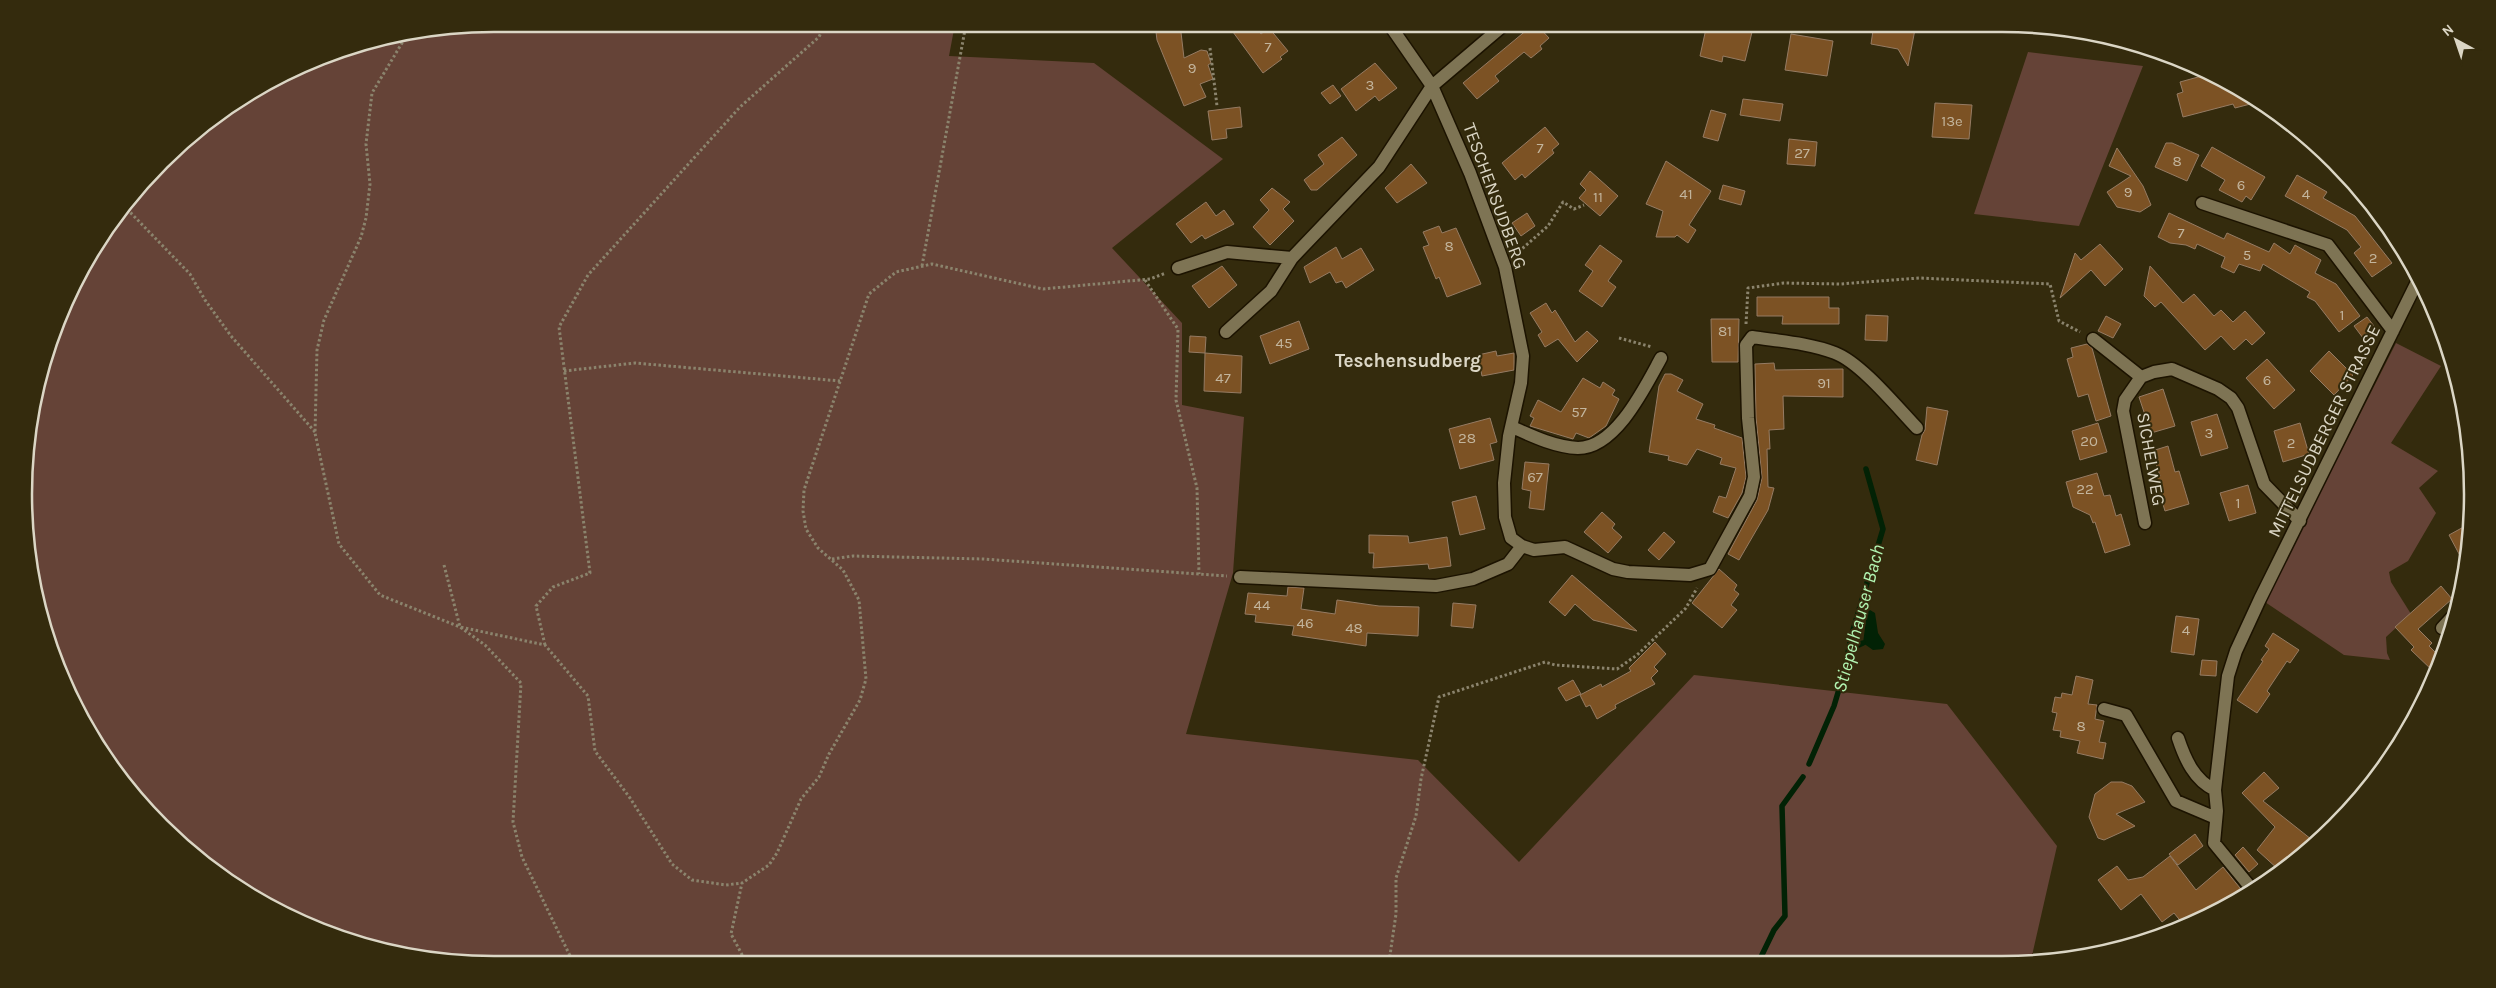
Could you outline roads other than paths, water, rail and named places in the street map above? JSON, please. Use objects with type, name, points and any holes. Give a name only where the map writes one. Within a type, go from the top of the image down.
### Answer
[{"type":"street","name":"TESCHENSUDBERG","points":[[1395,32],[1432,86],[1470,173],[1505,267],[1523,356],[1521,383],[1504,483],[1505,517],[1511,538],[1522,546]]},
{"type":"street","points":[[1226,332],[1271,291],[1292,258],[1379,167],[1432,86],[1496,32]]},
{"type":"street","points":[[2202,203],[2328,245],[2393,331]]},
{"type":"street","points":[[1178,268],[1227,252],[1292,258]]},
{"type":"street","name":"MITTELSUDBERGER STRASSE","points":[[2248,884],[2214,843],[2216,818],[2215,790],[2228,676],[2236,651],[2260,599],[2415,287]]},
{"type":"street","points":[[1240,577],[1436,586],[1473,579],[1508,564],[1522,546],[1534,550],[1566,547],[1613,569],[1628,572],[1690,574],[1710,569],[1750,496],[1754,477],[1748,418],[1746,345],[1752,337],[1803,345],[1835,353],[1854,363],[1916,428]]},
{"type":"street","points":[[2093,339],[2141,377],[2154,372],[2172,369],[2218,389],[2231,398],[2246,428],[2264,484],[2300,521]]},
{"type":"street","points":[[1512,427],[1560,445],[1578,448],[1596,445],[1613,433],[1646,385],[1661,358]]},
{"type":"street","name":"SICHELWEG","points":[[2141,377],[2125,400],[2122,412],[2145,523]]},
{"type":"street","points":[[2104,709],[2126,716],[2158,766],[2176,802],[2216,818]]},
{"type":"street","points":[[2178,738],[2190,768],[2205,785],[2215,790]]},
{"type":"waterway","name":"Stiepelhauser Bach","points":[[1809,764],[1834,706],[1845,669],[1851,637],[1883,529],[1866,469]]},
{"type":"waterway","points":[[1850,649],[1863,643]]},
{"type":"waterway","name":"Stiepelhauser Bach","points":[[1761,956],[1774,930],[1785,916],[1782,806],[1803,777]]},
{"type":"district","name":"Teschensudberg","points":[[1408,360]]}]
